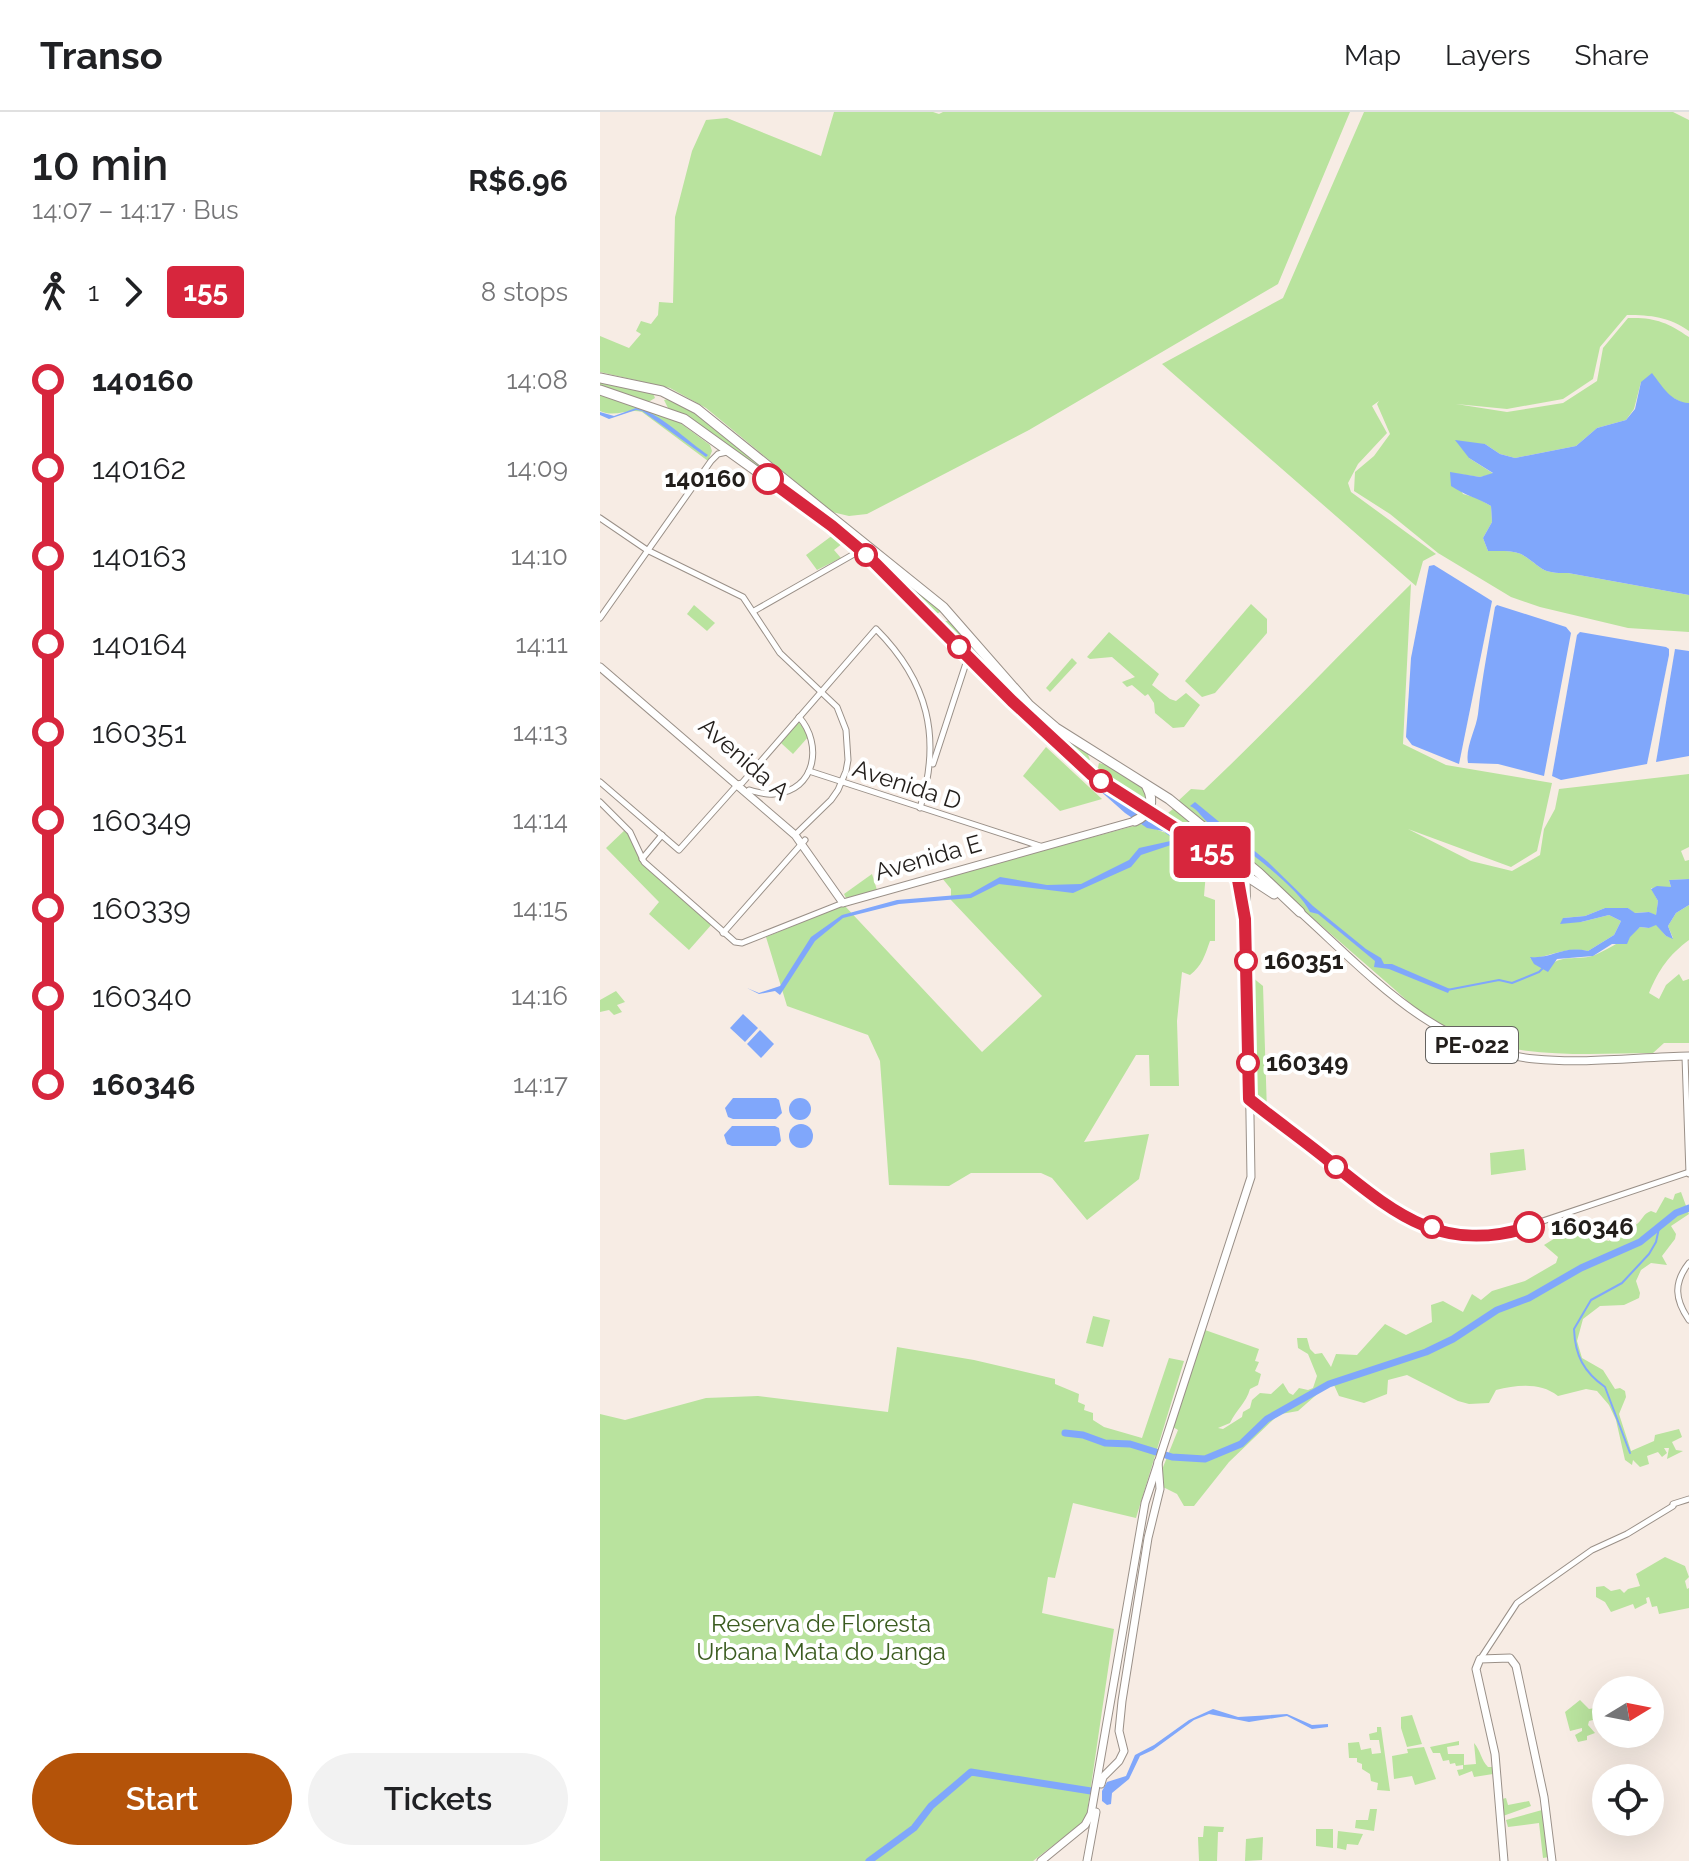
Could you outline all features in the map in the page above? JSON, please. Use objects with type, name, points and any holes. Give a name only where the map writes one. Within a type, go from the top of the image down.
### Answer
[{"type":"highway","name":"PE-022","points":[[600,378],[649,388],[697,409],[954,617],[1029,705],[1056,728],[1198,821],[1300,912]]},
{"type":"highway","points":[[645,405],[656,398],[649,388]]},
{"type":"highway","points":[[600,390],[677,416]]},
{"type":"highway","points":[[675,397],[667,397],[663,402],[666,408],[812,511],[861,550],[1042,729],[1103,783],[1128,798],[1142,816],[1151,795],[1145,784]]},
{"type":"highway","points":[[892,581],[929,613],[937,614],[937,607],[910,582]]},
{"type":"highway","points":[[989,660],[953,621],[944,622],[945,630],[981,665],[989,678]]},
{"type":"highway","points":[[1042,729],[1086,763],[1090,758],[1085,746]]},
{"type":"highway","points":[[1103,783],[1095,772],[1096,765],[1113,763]]},
{"type":"highway","points":[[1198,821],[1175,808],[1168,810],[1172,822],[1209,850]]},
{"type":"highway","name":"PE-022","points":[[1142,816],[1170,824],[1300,912]]},
{"type":"highway","points":[[1246,887],[1255,884],[1263,886]]},
{"type":"main road","name":"Avenida A","points":[[600,664],[804,841]]},
{"type":"main road","name":"Avenida A","points":[[740,784],[798,832],[845,902]]},
{"type":"main road","name":"Avenida E","points":[[845,902],[1142,816]]},
{"type":"main road","points":[[1041,1861],[1078,1831],[1091,1814],[1149,1487],[1249,1185],[1252,1160],[1246,875],[1239,857]]},
{"type":"main road","points":[[1224,859],[1238,880],[1245,919]]},
{"type":"main road","name":"PE-022","points":[[1300,912],[1414,1013],[1467,1043],[1538,1060],[1687,1056]]},
{"type":"main road","points":[[1087,1861],[1101,1781],[1124,1755],[1119,1731],[1122,1701],[1148,1538],[1160,1489],[1158,1460]]},
{"type":"main road","points":[[1149,1487],[1155,1485],[1160,1489]]},
{"type":"main road","points":[[1504,1861],[1495,1754],[1476,1666],[1480,1659],[1510,1658],[1516,1666],[1544,1797],[1552,1861]]},
{"type":"main road","points":[[1103,1751],[1112,1760],[1124,1755]]},
{"type":"main road","points":[[1078,1831],[1086,1830],[1090,1837]]},
{"type":"street","points":[[707,436],[714,451],[711,461]]},
{"type":"street","points":[[600,618],[711,461],[718,454],[729,452]]},
{"type":"street","points":[[600,518],[647,550],[738,595],[754,611],[780,653],[837,707],[846,730],[848,760],[842,782],[831,800],[798,832]]},
{"type":"street","points":[[754,611],[861,550]]},
{"type":"street","points":[[600,782],[679,850],[876,629],[905,662],[920,691],[930,736],[928,780]]},
{"type":"street","points":[[920,808],[968,657]]},
{"type":"street","points":[[749,790],[782,793],[800,783],[809,771],[814,755],[812,737],[799,717]]},
{"type":"street","name":"Avenida D","points":[[809,771],[1040,847]]},
{"type":"street","points":[[600,802],[630,832],[642,859],[723,933],[804,841]]},
{"type":"street","points":[[642,859],[662,835]]},
{"type":"street","name":"Avenida E","points":[[723,933],[742,943],[845,902]]},
{"type":"street","points":[[1249,1099],[1400,1215],[1459,1235],[1495,1237],[1689,1173],[1687,1056]]},
{"type":"street","points":[[1689,1263],[1680,1277],[1676,1293],[1689,1320]]},
{"type":"street","points":[[1480,1659],[1517,1603],[1592,1550],[1689,1499]]},
{"type":"green space","points":[[834,112],[1350,112],[1278,284],[1029,430],[867,514],[849,516],[832,512],[706,408],[670,388],[600,372],[600,336],[629,348],[641,334],[636,331],[641,321],[651,324],[658,315],[659,302],[673,303],[675,217],[692,151],[706,120],[727,118],[821,156]]},
{"type":"green space","points":[[1364,112],[1673,112],[1689,120],[1689,331],[1660,318],[1627,315],[1600,347],[1593,379],[1563,399],[1507,409],[1456,404],[1507,412],[1563,403],[1597,381],[1603,348],[1628,318],[1660,322],[1689,337],[1689,403],[1683,403],[1641,382],[1634,409],[1626,420],[1597,428],[1576,446],[1515,458],[1500,454],[1485,444],[1469,458],[1494,474],[1480,477],[1451,473],[1463,494],[1491,506],[1492,522],[1483,538],[1488,551],[1521,554],[1542,569],[1552,572],[1689,595],[1689,632],[1628,628],[1511,597],[1438,553],[1390,514],[1354,491],[1355,472],[1374,456],[1390,434],[1377,404],[1379,401],[1372,406],[1387,433],[1358,464],[1348,483],[1351,492],[1436,554],[1423,561],[1416,586],[1162,364],[1283,298]]},
{"type":"green space","points":[[600,378],[652,391],[655,398],[645,404],[600,388]]},
{"type":"green space","points":[[600,391],[679,422],[710,445],[712,451],[708,461],[642,412],[611,414],[600,411]]},
{"type":"green space","points":[[675,397],[939,608],[940,612],[934,616],[921,607],[847,540],[834,550],[841,558],[817,570],[806,555],[837,532],[685,417],[668,408],[664,400]]},
{"type":"green space","points":[[1411,584],[1403,744],[1446,765],[1552,783],[1537,851],[1511,867],[1408,829],[1471,861],[1512,871],[1540,855],[1544,829],[1555,809],[1559,789],[1689,774],[1689,847],[1681,851],[1685,861],[1689,860],[1689,879],[1669,880],[1671,887],[1651,888],[1658,901],[1656,916],[1649,912],[1634,913],[1628,908],[1605,908],[1585,916],[1563,918],[1581,922],[1609,915],[1621,921],[1614,935],[1588,951],[1572,950],[1530,958],[1550,965],[1560,960],[1589,957],[1640,927],[1649,928],[1656,924],[1666,936],[1673,938],[1668,926],[1676,913],[1689,905],[1689,940],[1665,963],[1649,993],[1659,999],[1666,985],[1679,974],[1683,981],[1689,979],[1689,1043],[1664,1043],[1653,1053],[1565,1054],[1507,1048],[1452,1031],[1414,1006],[1178,801],[1191,789],[1204,790]]},
{"type":"green space","points":[[1251,604],[1267,619],[1267,633],[1215,693],[1202,697],[1185,681]]},
{"type":"green space","points":[[694,605],[715,623],[707,631],[687,614]]},
{"type":"green space","points":[[945,621],[952,621],[1034,711],[1086,749],[1090,760],[1083,763],[1072,758],[943,626]]},
{"type":"green space","points":[[1109,632],[1159,674],[1152,685],[1170,699],[1176,701],[1186,693],[1200,705],[1184,727],[1173,728],[1155,713],[1154,703],[1148,694],[1145,696],[1132,685],[1127,687],[1122,682],[1135,677],[1112,657],[1087,657]]},
{"type":"green space","points":[[1072,658],[1077,663],[1050,692],[1046,688]]},
{"type":"green space","points":[[798,721],[809,736],[793,754],[781,743]]},
{"type":"green space","points":[[1046,747],[1102,799],[1060,811],[1023,776]]},
{"type":"green space","points":[[1099,763],[1118,768],[1147,790],[1148,808],[1105,781],[1097,772]]},
{"type":"green space","points":[[1173,809],[1214,836],[1231,852],[1245,872],[1175,822],[1168,813]]},
{"type":"green space","points":[[1141,824],[1180,838],[1215,857],[1206,872],[1204,896],[1215,900],[1215,941],[1210,941],[1203,960],[1194,972],[1190,975],[1182,972],[1177,1021],[1179,1086],[1150,1086],[1149,1055],[1136,1055],[1084,1142],[1149,1134],[1139,1179],[1087,1220],[1052,1178],[1041,1173],[971,1173],[949,1186],[889,1185],[880,1061],[868,1035],[787,1006],[766,937],[844,905],[982,1052],[1042,996],[951,900],[951,889],[942,878]]},
{"type":"green space","points":[[627,828],[643,861],[712,924],[689,950],[649,914],[659,902],[606,848]]},
{"type":"green space","points":[[872,874],[877,890],[846,898],[844,894]]},
{"type":"green space","points":[[1247,973],[1263,986],[1267,1112],[1249,1099]]},
{"type":"green space","points":[[616,991],[625,1002],[617,1005],[622,1012],[614,1015],[609,1010],[600,1012],[600,1000]]},
{"type":"green space","points":[[1524,1149],[1526,1170],[1491,1175],[1490,1153]]},
{"type":"green space","points":[[1681,1192],[1689,1214],[1671,1226],[1676,1234],[1675,1239],[1662,1256],[1667,1265],[1651,1263],[1641,1270],[1636,1281],[1639,1298],[1624,1305],[1600,1306],[1583,1319],[1577,1341],[1582,1358],[1603,1370],[1615,1389],[1625,1391],[1626,1397],[1619,1414],[1631,1451],[1654,1441],[1655,1435],[1679,1429],[1682,1437],[1672,1442],[1676,1450],[1683,1451],[1667,1459],[1669,1448],[1664,1448],[1667,1453],[1662,1457],[1658,1452],[1647,1456],[1649,1464],[1640,1467],[1633,1460],[1632,1465],[1625,1460],[1616,1420],[1609,1405],[1597,1391],[1586,1389],[1558,1396],[1544,1388],[1520,1386],[1496,1390],[1489,1403],[1469,1404],[1407,1375],[1388,1380],[1387,1394],[1364,1403],[1339,1396],[1334,1385],[1323,1389],[1298,1411],[1281,1414],[1229,1462],[1194,1506],[1184,1506],[1177,1494],[1163,1487],[1159,1477],[1178,1430],[1173,1427],[1205,1330],[1259,1349],[1255,1361],[1259,1362],[1255,1371],[1261,1374],[1258,1385],[1250,1389],[1230,1423],[1218,1428],[1223,1429],[1242,1417],[1260,1393],[1271,1394],[1283,1383],[1293,1395],[1299,1388],[1313,1388],[1317,1376],[1308,1354],[1298,1348],[1297,1338],[1307,1338],[1310,1349],[1315,1354],[1322,1353],[1331,1367],[1336,1354],[1357,1355],[1385,1324],[1406,1335],[1432,1322],[1431,1305],[1443,1301],[1463,1312],[1472,1294],[1481,1300],[1492,1291],[1525,1281],[1556,1263],[1558,1257],[1544,1245],[1560,1235],[1575,1234],[1609,1241],[1637,1224],[1648,1212],[1656,1213],[1665,1197],[1673,1200],[1675,1194]]},
{"type":"green space","points":[[1093,1316],[1110,1320],[1103,1347],[1086,1343]]},
{"type":"green space","name":"Reserva de Floresta Urbana Mata do Janga","points":[[897,1347],[974,1360],[1055,1379],[1055,1384],[1079,1394],[1078,1402],[1085,1405],[1084,1410],[1093,1413],[1093,1420],[1104,1427],[1142,1438],[1169,1358],[1184,1361],[1136,1518],[1073,1503],[1055,1578],[1048,1577],[1042,1613],[1114,1629],[1086,1820],[1033,1861],[600,1861],[600,1414],[625,1420],[706,1398],[758,1396],[888,1412]]},
{"type":"green space","points":[[1665,1557],[1685,1566],[1689,1577],[1685,1581],[1689,1588],[1689,1608],[1659,1614],[1657,1606],[1652,1607],[1649,1597],[1646,1598],[1647,1603],[1635,1609],[1633,1604],[1611,1612],[1605,1602],[1596,1597],[1596,1587],[1604,1586],[1611,1591],[1620,1589],[1624,1593],[1640,1586],[1636,1574]]},
{"type":"green space","points":[[1580,1700],[1592,1708],[1592,1720],[1588,1725],[1592,1734],[1587,1736],[1587,1740],[1578,1742],[1575,1735],[1582,1728],[1570,1731],[1565,1712]]},
{"type":"green space","points":[[1412,1715],[1422,1744],[1407,1747],[1401,1717]]},
{"type":"green space","points":[[1377,1727],[1381,1727],[1390,1791],[1377,1790],[1378,1783],[1371,1781],[1370,1774],[1362,1769],[1357,1758],[1349,1758],[1348,1743],[1359,1742],[1361,1750],[1371,1748],[1372,1754],[1381,1753],[1379,1740],[1370,1740],[1369,1734],[1377,1732]]},
{"type":"green space","points":[[1459,1741],[1459,1745],[1447,1747],[1448,1754],[1464,1754],[1464,1765],[1476,1764],[1474,1743],[1488,1767],[1493,1767],[1493,1774],[1474,1777],[1472,1771],[1459,1776],[1457,1770],[1463,1769],[1463,1765],[1443,1761],[1440,1753],[1433,1753],[1430,1747]]},
{"type":"green space","points":[[1424,1747],[1436,1779],[1415,1785],[1412,1776],[1394,1779],[1392,1756],[1408,1753],[1407,1749]]},
{"type":"green space","points":[[1506,1798],[1508,1805],[1529,1801],[1531,1806],[1503,1816],[1502,1799]]},
{"type":"green space","points":[[1370,1809],[1377,1809],[1374,1831],[1355,1828],[1356,1820],[1368,1820]]},
{"type":"green space","points":[[1542,1810],[1549,1857],[1543,1858],[1539,1823],[1508,1827],[1506,1820]]},
{"type":"green space","points":[[1204,1826],[1224,1827],[1223,1832],[1218,1832],[1217,1861],[1199,1861],[1198,1837],[1203,1837]]},
{"type":"green space","points":[[1316,1829],[1333,1829],[1333,1848],[1316,1846]]},
{"type":"green space","points":[[1338,1831],[1363,1834],[1358,1845],[1347,1844],[1346,1850],[1337,1848]]},
{"type":"green space","points":[[1263,1837],[1262,1860],[1245,1861],[1246,1839]]},
{"type":"water","points":[[1652,373],[1672,397],[1689,403],[1689,595],[1552,572],[1542,569],[1521,554],[1488,551],[1483,538],[1492,522],[1491,506],[1451,486],[1450,472],[1480,477],[1493,473],[1469,458],[1455,440],[1485,444],[1500,454],[1515,458],[1576,446],[1597,428],[1626,420],[1635,409],[1641,382]]},
{"type":"water","points":[[636,408],[663,421],[708,455],[706,457],[642,411],[609,419],[600,415],[600,412],[614,416]]},
{"type":"water","points":[[1434,565],[1492,601],[1459,764],[1412,745],[1406,737],[1411,658],[1429,566]]},
{"type":"water","points":[[1497,605],[1566,627],[1571,633],[1544,776],[1498,764],[1468,763]]},
{"type":"water","points":[[1580,632],[1666,647],[1669,655],[1647,764],[1561,780],[1552,776]]},
{"type":"water","points":[[1675,649],[1689,651],[1689,756],[1656,762]]},
{"type":"water","points":[[981,674],[1077,770],[1149,822],[1166,827],[1186,845],[1177,843],[1141,855],[1131,867],[1073,893],[999,884],[971,898],[899,904],[843,918],[815,941],[780,995],[775,991],[759,994],[747,988],[759,993],[780,986],[811,937],[842,915],[897,900],[970,894],[1000,877],[1047,885],[1081,884],[1129,860],[1139,848],[1175,840],[1163,831],[1147,828],[1125,813],[1051,747]]},
{"type":"water","points":[[1195,802],[1268,862],[1313,906],[1381,958],[1384,964],[1392,964],[1450,989],[1448,993],[1389,969],[1374,967],[1375,961],[1318,914],[1310,912],[1280,878],[1209,824],[1190,806]]},
{"type":"water","points":[[1689,879],[1689,905],[1676,913],[1668,926],[1673,939],[1656,925],[1640,927],[1627,944],[1612,944],[1593,956],[1557,959],[1548,972],[1534,964],[1530,957],[1571,950],[1588,951],[1614,935],[1621,921],[1609,915],[1560,924],[1563,918],[1585,916],[1605,908],[1628,908],[1635,913],[1656,915],[1658,901],[1651,889],[1671,887],[1669,880]]},
{"type":"water","points":[[743,1014],[758,1028],[745,1042],[730,1028]]},
{"type":"water","points":[[760,1030],[774,1044],[761,1058],[747,1044]]},
{"type":"water","points":[[733,1098],[776,1098],[782,1113],[776,1119],[733,1119],[728,1117],[725,1108]]},
{"type":"water","points":[[796,1098],[804,1098],[811,1109],[804,1120],[796,1120],[789,1113],[789,1105]]},
{"type":"water","points":[[801,1124],[809,1128],[813,1136],[809,1144],[801,1148],[793,1144],[789,1136],[793,1128]]},
{"type":"water","points":[[732,1126],[775,1126],[779,1128],[781,1141],[776,1146],[732,1146],[727,1144],[724,1135]]},
{"type":"water","points":[[1213,1709],[1238,1717],[1287,1714],[1312,1725],[1328,1724],[1328,1727],[1312,1729],[1287,1716],[1249,1722],[1209,1714],[1194,1720],[1140,1756],[1129,1779],[1112,1793],[1111,1804],[1102,1801],[1102,1791],[1107,1782],[1126,1776],[1135,1755],[1189,1720]]},
{"type":"waterway","points":[[1447,990],[1499,980],[1512,983],[1543,968]]},
{"type":"waterway","points":[[1065,1433],[1083,1435],[1105,1443],[1130,1444],[1172,1457],[1205,1459],[1241,1444],[1267,1419],[1329,1384],[1426,1352],[1453,1339],[1497,1310],[1529,1298],[1581,1268],[1640,1242],[1676,1213],[1689,1208]]},
{"type":"waterway","points":[[1630,1453],[1605,1387],[1586,1369],[1579,1355],[1574,1329],[1591,1300],[1622,1283],[1649,1254],[1659,1228]]},
{"type":"waterway","points":[[869,1861],[914,1828],[931,1806],[971,1772],[1091,1791]]},
{"type":"bus line","name":"155","points":[[768,479],[870,558],[1012,701],[1092,775],[1224,859],[1231,868],[1241,887],[1245,919],[1249,1099],[1400,1215],[1459,1235],[1495,1237],[1529,1227]]},
{"type":"place","name":"140160","points":[[768,479]]},
{"type":"place","name":"160351","points":[[1246,961]]},
{"type":"place","name":"160349","points":[[1248,1063]]},
{"type":"place","name":"160346","points":[[1529,1227]]}]
